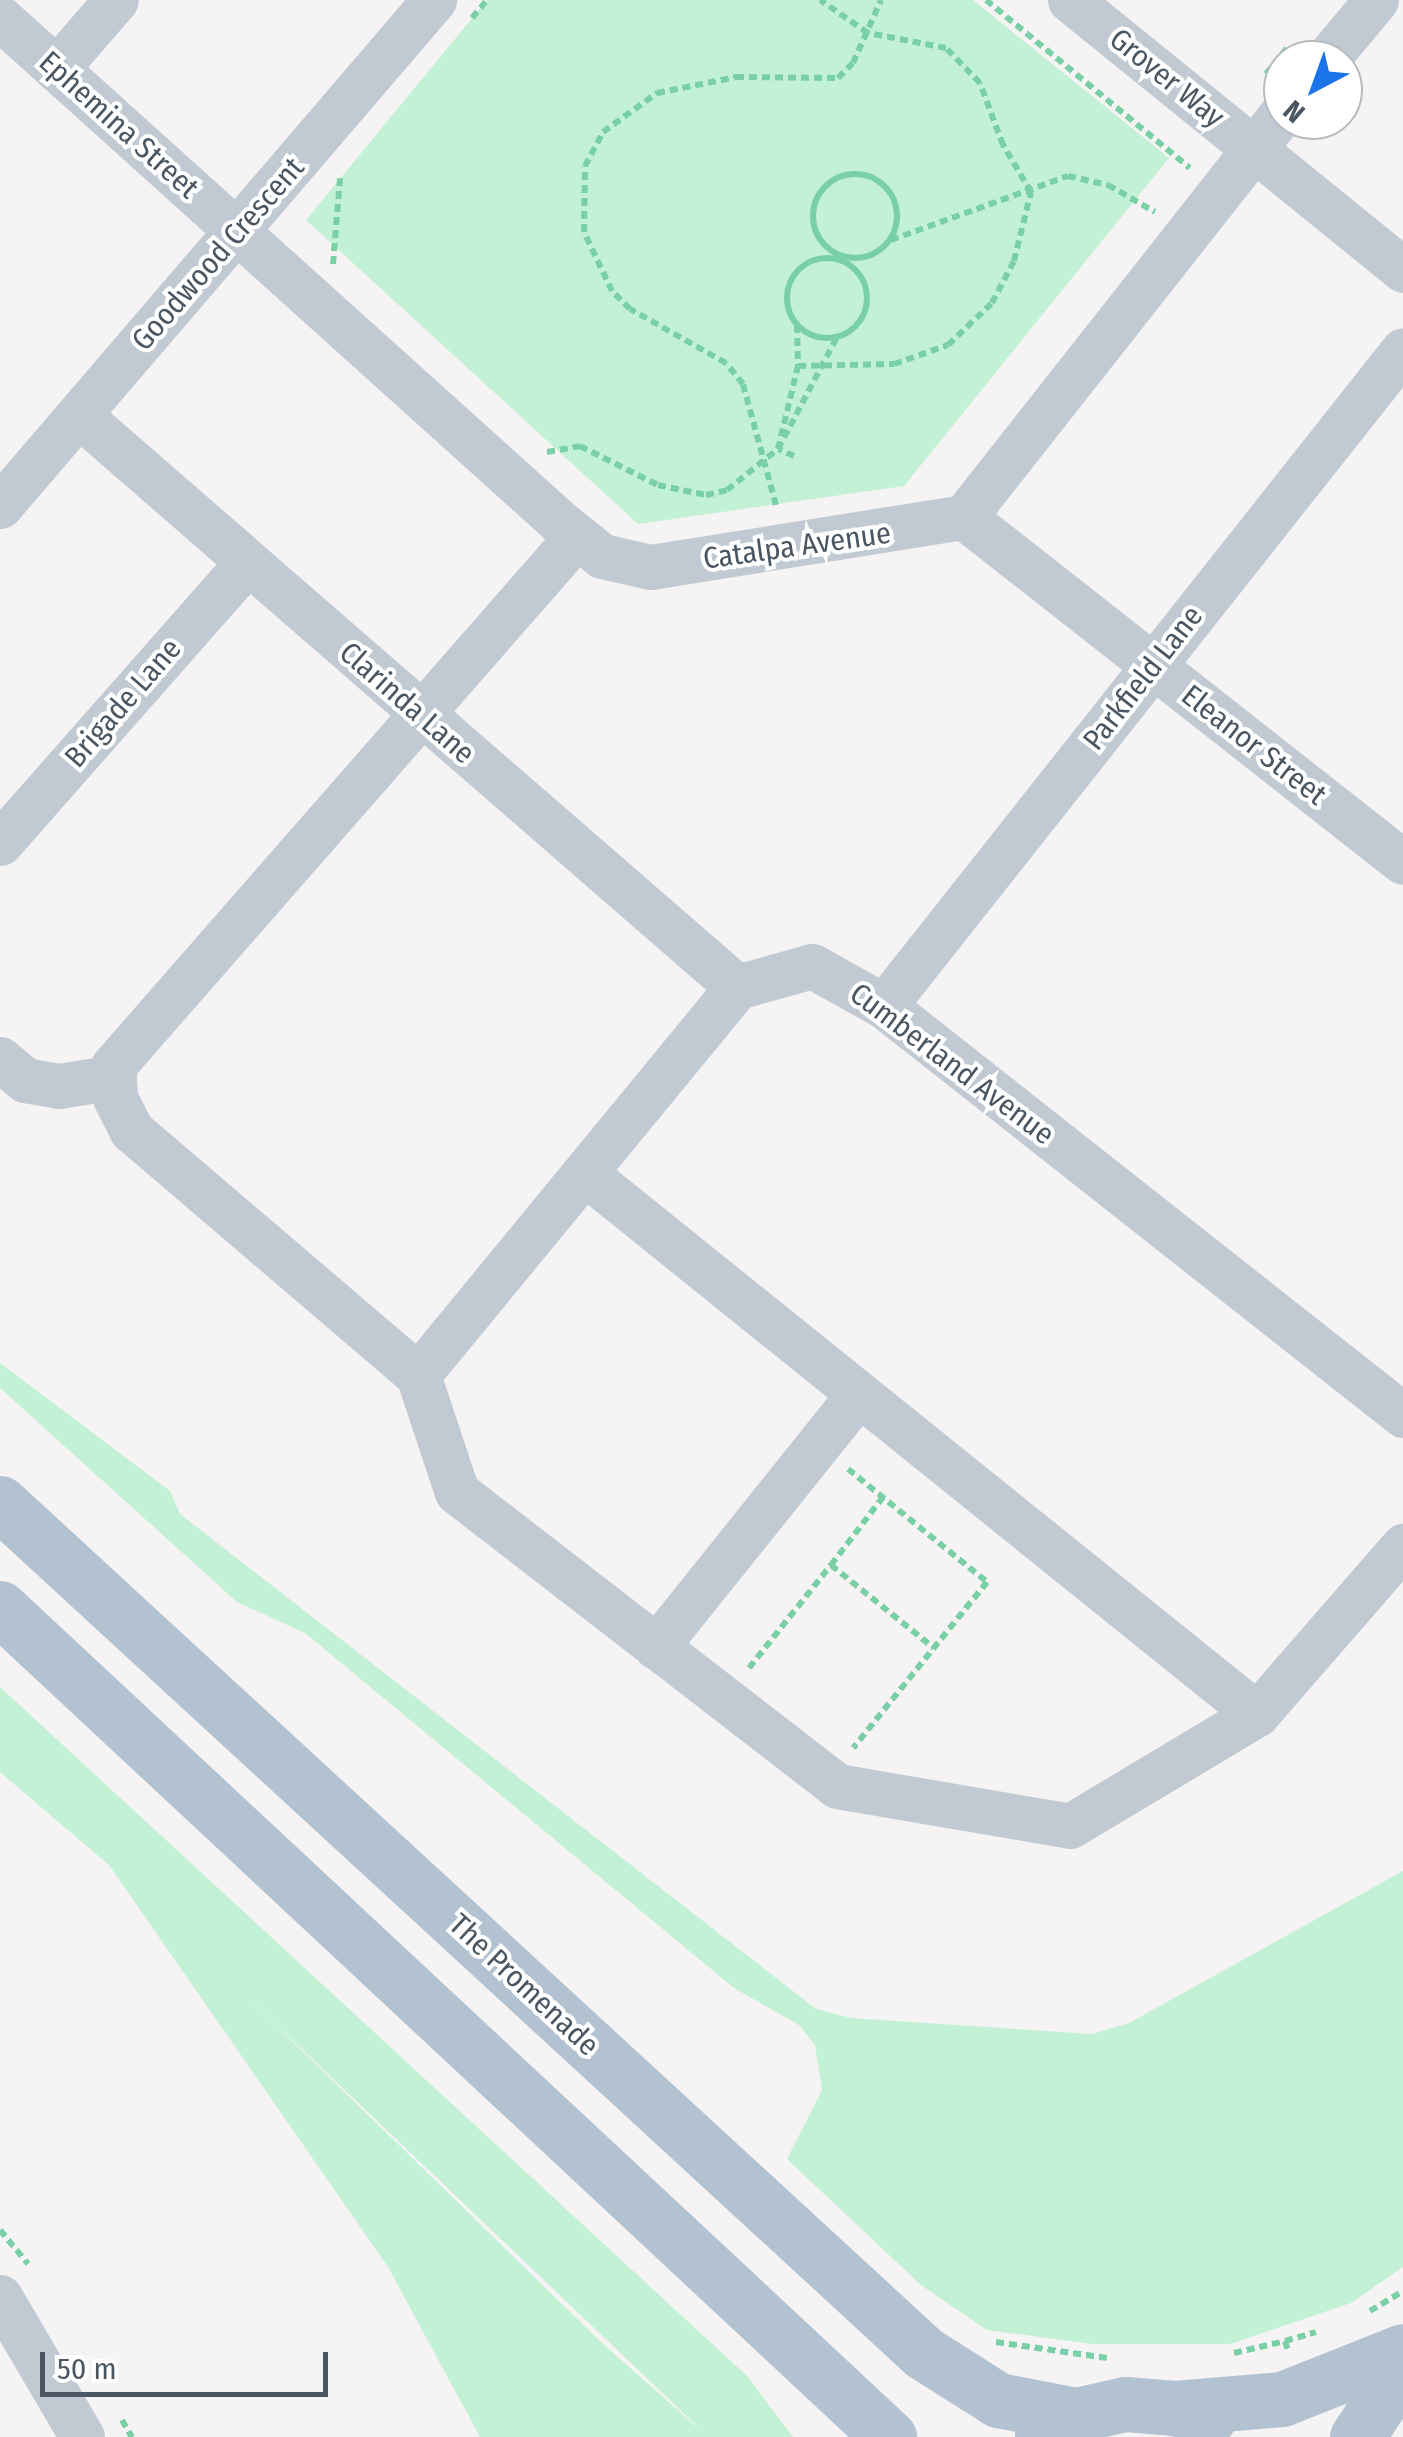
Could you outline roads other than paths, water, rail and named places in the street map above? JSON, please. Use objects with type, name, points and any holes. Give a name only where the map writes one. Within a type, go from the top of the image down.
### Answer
[{"type":"main road","name":"The Promenade","points":[[0,1503],[924,2353],[998,2400],[1056,2426]]},
{"type":"main road","points":[[0,1608],[889,2437]]},
{"type":"main road","points":[[1056,2426],[1125,2404],[1175,2408],[1245,2404],[1293,2366],[1403,2351]]},
{"type":"main road","points":[[1357,2437],[1403,2368]]},
{"type":"main road","points":[[1175,2408],[1241,2437]]},
{"type":"street","points":[[56,69],[116,0]]},
{"type":"street","name":"Grover Way","points":[[1070,0],[1403,270]]},
{"type":"street","points":[[1323,40],[1376,0]]},
{"type":"street","name":"Goodwood Crescent","points":[[0,506],[239,231],[448,15]]},
{"type":"street","name":"Ephemina Street","points":[[0,18],[239,231]]},
{"type":"street","points":[[964,517],[1239,137],[1263,123]]},
{"type":"street","name":"Catalpa Avenue","points":[[239,231],[602,556],[651,567],[964,517]]},
{"type":"street","name":"Parkfield Lane","points":[[884,1006],[1403,350]]},
{"type":"street","name":"Clarinda Lane","points":[[79,415],[420,715],[738,987]]},
{"type":"street","name":"Eleanor Street","points":[[964,517],[1403,862]]},
{"type":"street","points":[[577,536],[112,1066],[131,1130],[418,1374],[456,1492],[837,1786],[1070,1826],[1257,1714],[1403,1546]]},
{"type":"street","name":"Brigade Lane","points":[[0,844],[247,563]]},
{"type":"street","name":"Cumberland Avenue","points":[[738,987],[812,966],[884,1006],[1403,1415]]},
{"type":"street","points":[[418,1374],[587,1176],[738,987]]},
{"type":"street","points":[[0,1058],[25,1080],[59,1086],[114,1077]]},
{"type":"street","points":[[587,1176],[1257,1714]]},
{"type":"street","points":[[656,1647],[859,1394]]},
{"type":"street","points":[[0,2297],[69,2433]]}]
